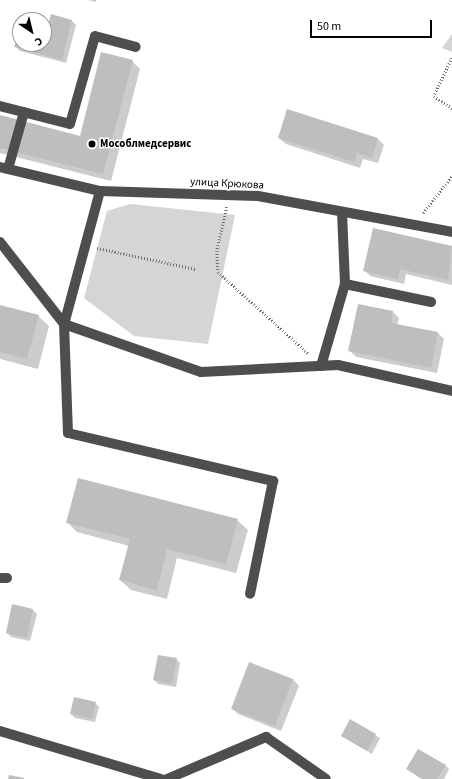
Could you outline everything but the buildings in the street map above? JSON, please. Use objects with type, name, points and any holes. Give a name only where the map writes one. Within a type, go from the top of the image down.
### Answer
[{"type":"street","points":[[0,106],[70,124],[95,36],[136,47]]},
{"type":"street","points":[[4,168],[24,112]]},
{"type":"street","name":"улица Крюкова","points":[[4,168],[100,191],[258,196],[452,232]]},
{"type":"street","points":[[100,191],[64,324],[68,433],[273,481],[250,594]]},
{"type":"street","points":[[322,366],[345,284],[342,212]]},
{"type":"street","points":[[0,242],[64,324],[201,372],[338,365],[452,391]]},
{"type":"street","points":[[345,284],[432,302]]},
{"type":"street","points":[[0,731],[161,779]]},
{"type":"street","points":[[167,779],[266,737],[326,779]]},
{"type":"path","points":[[452,58],[434,96],[452,108]]},
{"type":"path","points":[[414,225],[452,176]]},
{"type":"path","points":[[229,195],[217,251],[218,272],[322,366]]},
{"type":"path","points":[[85,245],[196,269]]},
{"type":"shaded area","points":[[452,34],[452,52],[442,48]]},
{"type":"shaded area","points":[[130,204],[235,215],[208,344],[134,336],[84,298],[107,211]]},
{"type":"place","name":"Мособлмедсервис","points":[[92,144]]}]
